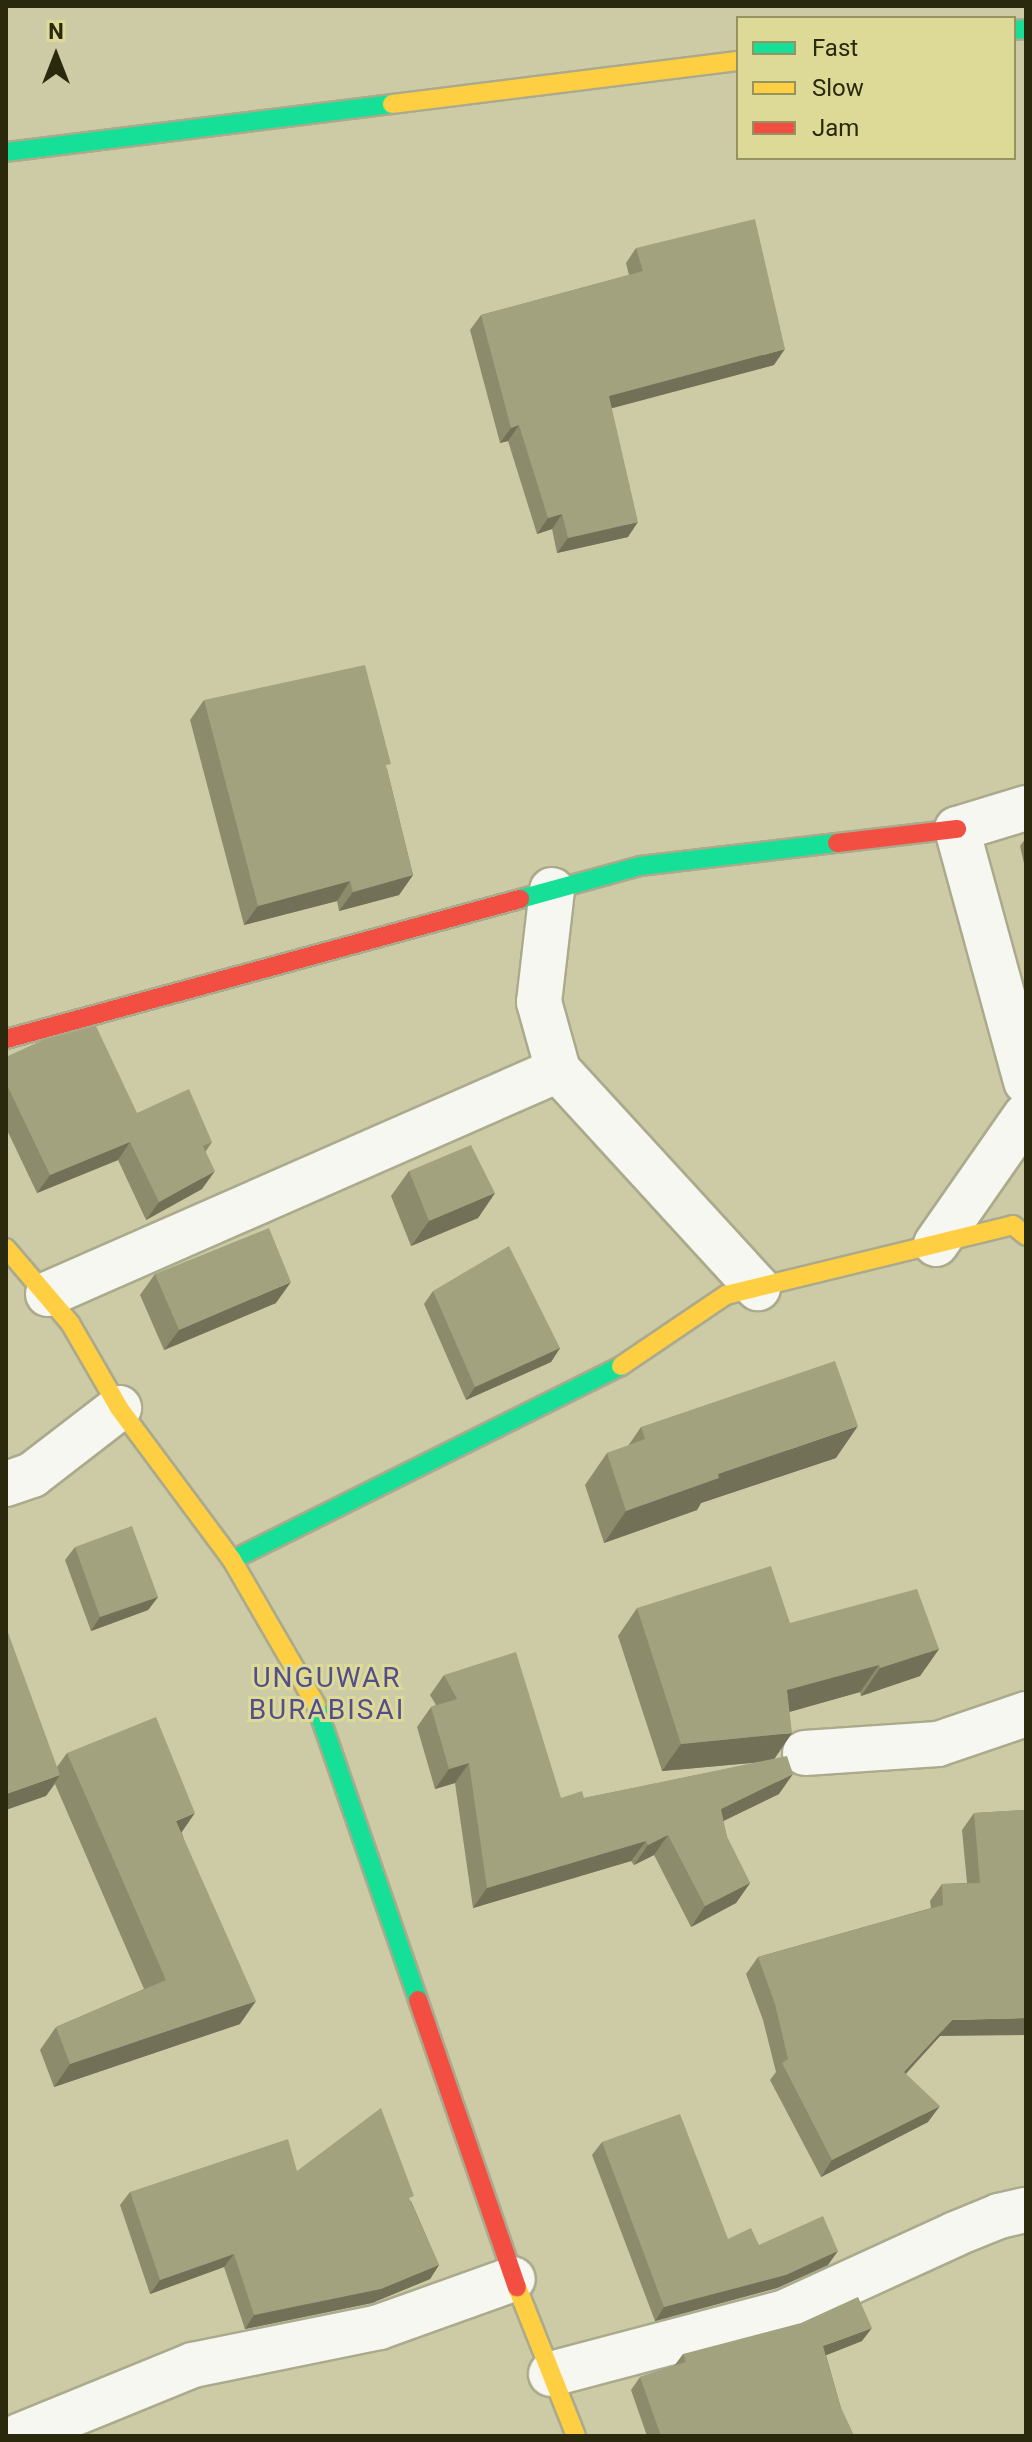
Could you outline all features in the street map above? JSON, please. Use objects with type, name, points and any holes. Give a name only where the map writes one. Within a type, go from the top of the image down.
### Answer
[{"type":"street","points":[[6,152],[736,61]]},
{"type":"street","points":[[6,1039],[640,866],[957,829],[1026,808]]},
{"type":"street","points":[[957,829],[1026,1082]]},
{"type":"street","points":[[552,890],[539,1002],[558,1070],[758,1288]]},
{"type":"street","points":[[48,1294],[558,1070]]},
{"type":"street","points":[[936,1244],[1026,1115]]},
{"type":"street","points":[[232,1560],[617,1369],[726,1295],[1013,1225],[1026,1236]]},
{"type":"street","points":[[6,1248],[70,1323],[119,1408],[232,1560],[322,1715],[513,2279],[576,2436]]},
{"type":"street","points":[[6,1484],[32,1475],[119,1408]]},
{"type":"street","points":[[805,1753],[938,1744],[1026,1714]]},
{"type":"street","points":[[551,2374],[785,2312],[955,2234],[999,2216],[1026,2210]]},
{"type":"street","points":[[19,2436],[193,2365],[379,2327],[513,2279]]},
{"type":"building","points":[[755,219],[785,349],[609,396],[638,522],[568,538],[562,514],[548,518],[519,425],[511,428],[481,315],[643,271],[636,248]]},
{"type":"building","points":[[365,665],[391,764],[386,765],[413,875],[353,892],[350,881],[258,906],[204,700]]},
{"type":"building","points":[[96,1026],[137,1113],[189,1089],[212,1142],[203,1146],[215,1171],[159,1202],[130,1142],[50,1175],[6,1083],[6,1057],[43,1040]]},
{"type":"building","points":[[471,1145],[495,1193],[429,1221],[409,1171]]},
{"type":"building","points":[[269,1228],[291,1282],[179,1330],[155,1274]]},
{"type":"building","points":[[509,1246],[560,1348],[475,1387],[433,1291]]},
{"type":"building","points":[[835,1361],[858,1426],[718,1474],[719,1478],[626,1511],[607,1453],[645,1439],[641,1427]]},
{"type":"building","points":[[132,1526],[158,1597],[100,1617],[75,1547]]},
{"type":"building","points":[[771,1566],[790,1623],[917,1589],[939,1649],[880,1668],[879,1665],[787,1690],[792,1733],[681,1744],[637,1608]]},
{"type":"building","points":[[6,1627],[60,1775],[6,1794]]},
{"type":"building","points":[[516,1652],[561,1798],[582,1791],[584,1798],[787,1756],[793,1774],[721,1809],[727,1837],[750,1883],[705,1906],[668,1835],[648,1845],[646,1841],[487,1888],[469,1763],[449,1769],[431,1707],[457,1699],[444,1675]]},
{"type":"building","points":[[156,1717],[195,1813],[176,1821],[256,2001],[70,2064],[56,2027],[166,1980],[67,1753]]},
{"type":"building","points":[[1024,1810],[1026,2018],[952,2020],[904,2072],[940,2106],[832,2160],[782,2063],[788,2059],[775,2004],[758,1957],[943,1905],[942,1884],[980,1883],[974,1813]]},
{"type":"building","points":[[381,2108],[414,2196],[409,2198],[439,2265],[381,2289],[254,2315],[234,2254],[160,2280],[130,2192],[288,2139],[297,2171]]},
{"type":"building","points":[[680,2114],[728,2239],[751,2228],[759,2245],[823,2216],[838,2251],[786,2275],[664,2307],[602,2142]]},
{"type":"building","points":[[858,2297],[872,2328],[823,2346],[841,2408],[853,2434],[661,2436],[640,2377],[686,2362],[683,2354],[801,2323]]},
{"type":"traffic: fast","points":[[1016,30],[1026,29]]},
{"type":"traffic: fast","points":[[6,152],[392,104]]},
{"type":"traffic: fast","points":[[520,899],[640,866],[837,843]]},
{"type":"traffic: fast","points":[[232,1560],[621,1366]]},
{"type":"traffic: fast","points":[[316,1705],[418,2000]]},
{"type":"traffic: slow","points":[[392,104],[736,61]]},
{"type":"traffic: slow","points":[[621,1366],[726,1295],[1013,1225],[1026,1236]]},
{"type":"traffic: slow","points":[[6,1248],[70,1323],[119,1408],[232,1560],[316,1705]]},
{"type":"traffic: slow","points":[[517,2287],[576,2436]]},
{"type":"traffic: jam","points":[[837,843],[957,829]]},
{"type":"traffic: jam","points":[[6,1039],[520,899]]},
{"type":"traffic: jam","points":[[418,2000],[517,2287]]},
{"type":"district","name":"UNGUWAR BURABISAI","points":[[327,1694]]}]
